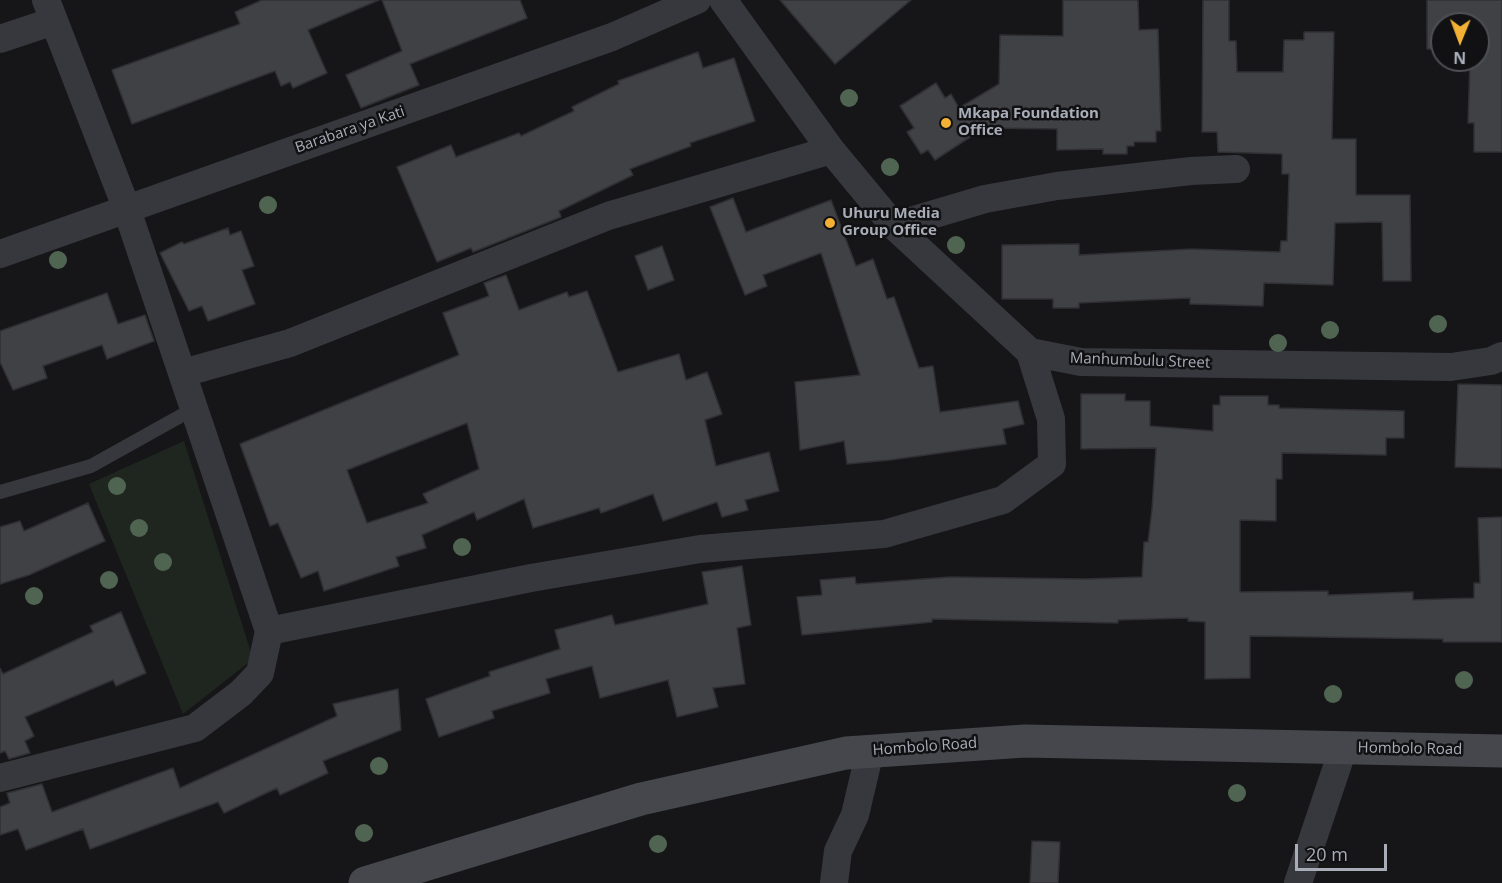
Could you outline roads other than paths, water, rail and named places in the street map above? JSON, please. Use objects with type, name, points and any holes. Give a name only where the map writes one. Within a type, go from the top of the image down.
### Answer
[{"type":"street","name":"Barabara ya Kati","points":[[0,254],[126,207],[601,41],[697,0]]},
{"type":"street","points":[[269,631],[531,578],[700,549],[884,534],[1002,500],[1052,464],[1051,419],[1030,352],[894,226],[831,150],[723,0]]},
{"type":"street","points":[[0,39],[50,11],[126,207],[269,631],[260,673],[241,693],[195,728],[0,778]]},
{"type":"street","points":[[183,373],[290,343],[608,216],[831,150]]},
{"type":"street","points":[[894,226],[985,199],[1047,188],[1191,171],[1236,169]]},
{"type":"street","name":"Manhumbulu Street","points":[[1030,352],[1081,362],[1451,367],[1491,361],[1502,356]]},
{"type":"street","name":"Hombolo Road","points":[[365,883],[641,799],[846,753],[1025,741],[1502,751]]},
{"type":"street","points":[[1298,883],[1343,749]]},
{"type":"street","points":[[834,883],[838,851],[855,815],[870,751]]},
{"type":"lane","points":[[0,492],[91,466],[195,408]]},
{"type":"place","name":"Mkapa Foundation Office","points":[[946,123]]},
{"type":"place","name":"Uhuru Media Group Office","points":[[830,223]]}]
